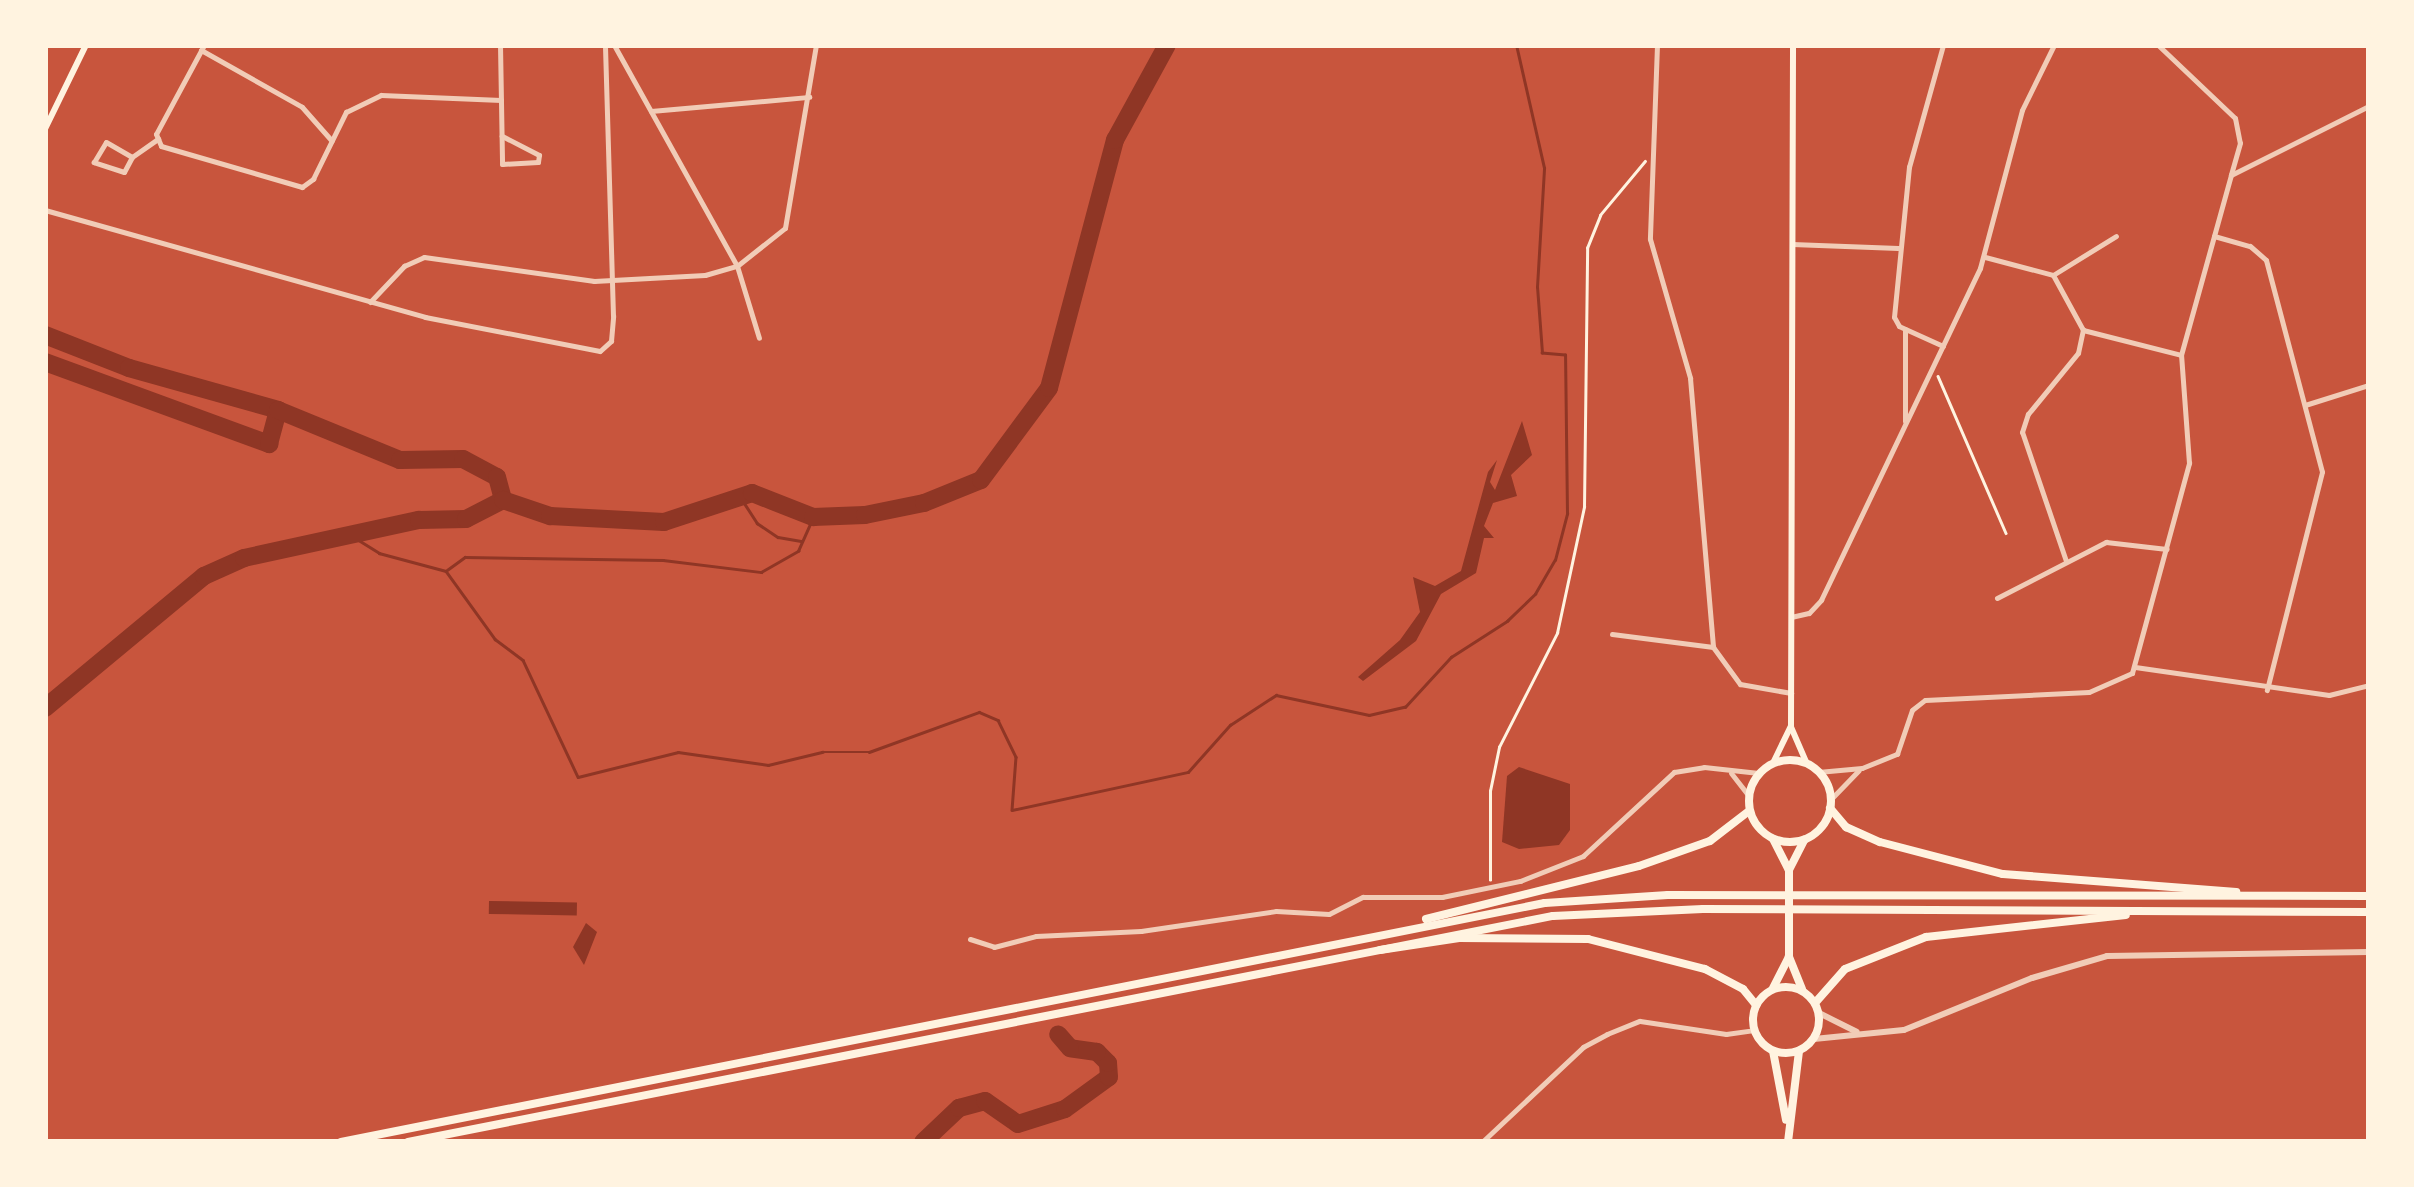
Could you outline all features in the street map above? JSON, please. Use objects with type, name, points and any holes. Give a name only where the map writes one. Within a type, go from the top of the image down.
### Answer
[{"type":"main road","points":[[45,130],[86,45]]},
{"type":"main road","points":[[1789,870],[1773,839],[1750,811],[1749,796],[1760,773],[1773,764],[1791,716],[1792,45]]},
{"type":"main road","points":[[1790,726],[1807,764],[1818,772],[1831,804],[1846,826],[1880,842],[2003,874],[2255,896]]},
{"type":"main road","points":[[1773,764],[1807,764]]},
{"type":"main road","points":[[1817,1008],[1804,992],[1789,956],[1789,870],[1804,840],[1831,804]]},
{"type":"main road","points":[[1399,928],[1638,866],[1710,840],[1750,811]]},
{"type":"main road","points":[[1773,839],[1804,840]]},
{"type":"main road","points":[[341,1142],[1399,928],[1545,903],[1652,896],[2369,896]]},
{"type":"main road","points":[[408,1142],[1476,926],[1620,910],[2369,912]]},
{"type":"main road","points":[[1772,1051],[1798,1051],[1814,1039],[1817,1008],[1846,969],[1926,936],[2150,911]]},
{"type":"main road","points":[[1360,950],[1474,938],[1588,939],[1705,969],[1743,989],[1756,1005]]},
{"type":"main road","points":[[1788,1140],[1772,1051],[1754,1030],[1756,1005],[1771,990],[1789,956]]},
{"type":"main road","points":[[1771,990],[1804,992]]},
{"type":"main road","points":[[1788,1140],[1798,1051]]},
{"type":"street","points":[[500,45],[502,164],[538,162],[539,155],[502,136]]},
{"type":"street","points":[[45,210],[370,302],[592,352],[612,341],[605,45]]},
{"type":"street","points":[[614,45],[736,266],[758,338]]},
{"type":"street","points":[[370,302],[409,261],[424,257],[613,281],[736,266],[783,231],[816,45]]},
{"type":"street","points":[[1657,45],[1650,239],[1690,378],[1713,647],[1740,684],[1791,693]]},
{"type":"street","points":[[1943,346],[1905,329],[1894,318],[1909,167],[1944,45]]},
{"type":"street","points":[[1790,616],[1809,613],[1821,600],[1985,256],[2022,110],[2054,45]]},
{"type":"street","points":[[2134,670],[2189,463],[2181,355],[2240,142],[2235,118],[2158,45]]},
{"type":"street","points":[[132,157],[106,142],[94,162],[124,172],[132,157],[158,140],[203,48],[302,107],[332,141]]},
{"type":"street","points":[[158,140],[161,146],[302,187],[314,179],[346,112],[381,96],[501,100]]},
{"type":"street","points":[[651,111],[809,97]]},
{"type":"street","points":[[2231,176],[2369,106]]},
{"type":"street","points":[[2053,275],[2116,236]]},
{"type":"street","points":[[2214,236],[2250,246],[2266,260],[2322,485],[2268,690]]},
{"type":"street","points":[[1792,244],[1898,248]]},
{"type":"street","points":[[1985,256],[2053,275],[2083,330],[2081,347],[2028,414],[2022,432],[2066,561]]},
{"type":"street","points":[[1905,329],[1906,425]]},
{"type":"street","points":[[2083,330],[2181,355]]},
{"type":"street","points":[[2305,405],[2369,386]]},
{"type":"street","points":[[1997,598],[2066,561],[2120,539],[2167,549]]},
{"type":"street","points":[[1612,634],[1713,647]]},
{"type":"street","points":[[1818,772],[1862,768],[1899,752],[1912,710],[1925,700],[2089,692],[2134,670],[2268,690],[2338,694],[2369,685]]},
{"type":"street","points":[[1831,804],[1862,768]]},
{"type":"street","points":[[1723,770],[1749,796]]},
{"type":"street","points":[[970,939],[994,947],[1036,936],[1141,931],[1281,910],[1329,914],[1363,897],[1430,898],[1490,887],[1583,856],[1674,772],[1760,773]]},
{"type":"street","points":[[1814,1039],[1904,1030],[2032,978],[2108,956],[2369,952]]},
{"type":"street","points":[[1817,1008],[1858,1032]]},
{"type":"street","points":[[1482,1142],[1583,1047],[1608,1034],[1640,1021],[1726,1034],[1754,1030]]},
{"type":"path","points":[[1490,887],[1490,790],[1499,747],[1557,633],[1584,507],[1587,248],[1625,179],[1654,154]]},
{"type":"path","points":[[1934,365],[2006,534]]},
{"type":"shaded area","points":[[1522,421],[1532,455],[1511,475],[1517,496],[1493,503],[1484,526],[1494,538],[1484,538],[1476,573],[1441,594],[1416,641],[1363,681],[1358,677],[1400,640],[1420,612],[1413,577],[1435,586],[1461,571],[1488,472],[1497,460],[1490,482],[1495,490]]},
{"type":"shaded area","points":[[1519,767],[1570,784],[1570,830],[1559,845],[1519,849],[1502,842],[1507,776]]},
{"type":"shaded area","points":[[489,901],[577,903],[577,916],[489,914]]},
{"type":"shaded area","points":[[586,923],[597,932],[584,965],[573,947]]},
{"type":"waterway","points":[[45,708],[204,576],[244,558],[419,520],[466,519],[503,500],[550,516],[664,522],[752,493],[813,517],[865,515],[924,503],[981,480],[1049,388],[1115,140],[1167,45]]},
{"type":"waterway","points":[[349,534],[379,553],[446,571],[495,639],[523,660],[578,777],[678,752],[768,765],[822,752],[869,752],[979,712],[998,720],[1016,757],[1012,810],[1188,772],[1230,725],[1276,695],[1369,715],[1405,707],[1451,657],[1507,621],[1535,594],[1555,560],[1567,514],[1565,355],[1542,353],[1537,287],[1544,168],[1516,45]]},
{"type":"waterway","points":[[45,335],[129,368],[278,410]]},
{"type":"waterway","points":[[45,362],[269,444],[278,410],[400,460],[463,459],[497,477],[503,500]]},
{"type":"waterway","points":[[741,498],[757,523],[778,537],[801,541]]},
{"type":"waterway","points":[[447,570],[465,557],[663,560],[761,572],[798,551],[813,517]]},
{"type":"waterway","points":[[923,1142],[959,1108],[985,1101],[1018,1124],[1065,1109],[1109,1077],[1108,1063],[1097,1052],[1070,1048],[1058,1034]]}]
